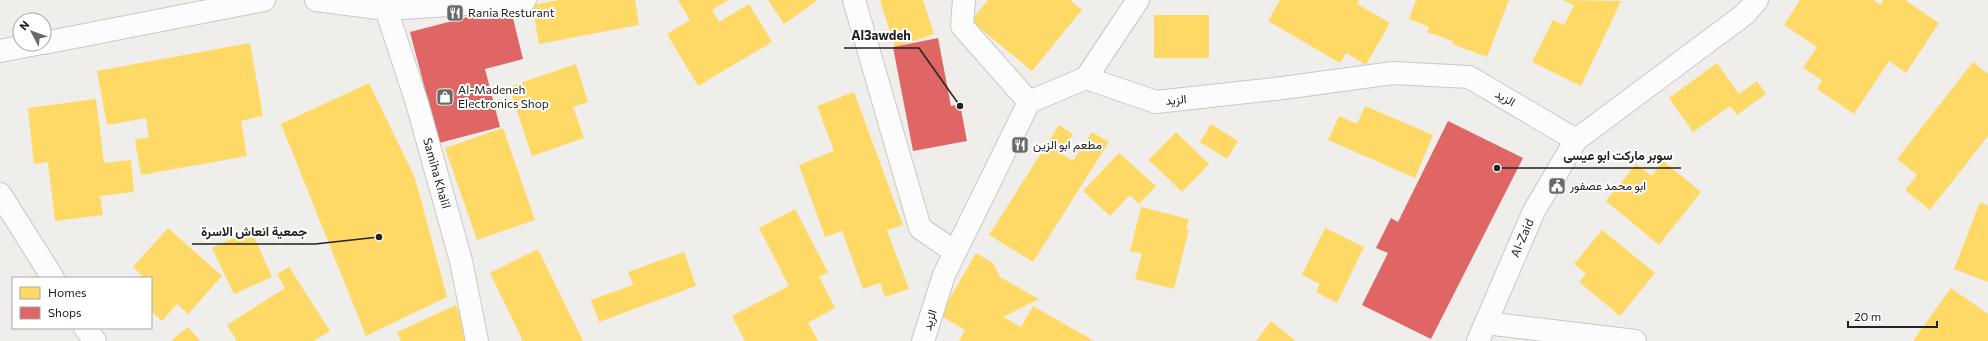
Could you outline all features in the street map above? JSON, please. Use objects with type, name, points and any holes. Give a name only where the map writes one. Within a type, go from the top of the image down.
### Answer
[{"type":"street","points":[[52,40],[264,0]]},
{"type":"street","points":[[316,0],[386,9],[525,0]]},
{"type":"street","points":[[854,0],[920,228],[955,252]]},
{"type":"street","points":[[964,0],[962,26],[1029,102],[1086,78],[1138,0]]},
{"type":"street","points":[[1576,140],[1745,14],[1757,0]]},
{"type":"street","name":"Samiha Khalil","points":[[386,9],[417,103],[461,261],[477,341]]},
{"type":"street","points":[[0,51],[12,49]]},
{"type":"street","name":"الزيد","points":[[1086,78],[1156,102],[1283,88],[1393,73],[1469,77],[1576,140]]},
{"type":"street","name":"الزيد","points":[[923,341],[944,275],[1029,102]]},
{"type":"street","name":"Al-Zaid","points":[[1482,332],[1534,211],[1576,140]]},
{"type":"street","points":[[0,194],[53,277]]},
{"type":"street","points":[[86,329],[95,341]]},
{"type":"street","points":[[1482,332],[1635,341]]},
{"type":"building: Homes","points":[[559,0],[635,0],[639,25],[539,44],[532,5]]},
{"type":"building: Homes","points":[[678,0],[729,0],[712,10],[719,22],[749,4],[772,42],[698,86],[667,34],[690,20]]},
{"type":"building: Homes","points":[[768,0],[818,0],[784,24]]},
{"type":"building: Homes","points":[[923,0],[934,34],[895,47],[880,1]]},
{"type":"building: Homes","points":[[988,0],[1070,0],[1082,10],[1032,71],[971,21]]},
{"type":"building: Homes","points":[[1280,0],[1359,0],[1357,4],[1390,23],[1366,65],[1346,53],[1340,63],[1268,21]]},
{"type":"building: Homes","points":[[1416,0],[1509,0],[1487,57],[1452,44],[1453,41],[1427,32],[1429,27],[1409,19]]},
{"type":"building: Homes","points":[[1562,0],[1621,1],[1581,86],[1532,62],[1553,20],[1564,25],[1574,5]]},
{"type":"building: Homes","points":[[1800,0],[1873,0],[1880,5],[1883,0],[1905,0],[1939,23],[1906,73],[1889,61],[1854,114],[1817,89],[1822,80],[1803,68],[1817,47],[1784,25]]},
{"type":"building: Homes","points":[[1154,15],[1209,15],[1209,58],[1154,58]]},
{"type":"building: Homes","points":[[250,43],[263,116],[241,121],[247,156],[141,175],[135,140],[149,137],[146,118],[107,125],[97,71]]},
{"type":"building: Homes","points":[[1973,62],[1988,74],[1988,136],[1930,210],[1905,190],[1917,175],[1897,159]]},
{"type":"building: Homes","points":[[1717,63],[1739,94],[1757,81],[1766,94],[1737,115],[1730,106],[1693,132],[1669,98]]},
{"type":"building: Homes","points":[[576,64],[588,102],[573,107],[584,138],[532,156],[509,87]]},
{"type":"building: Homes","points":[[369,83],[415,178],[447,297],[366,336],[281,124]]},
{"type":"building: Homes","points":[[854,92],[903,225],[887,230],[909,289],[885,297],[880,283],[863,289],[842,231],[825,237],[799,165],[834,151],[817,106]]},
{"type":"building: Homes","points":[[96,99],[104,163],[131,160],[134,192],[100,196],[103,215],[55,221],[48,162],[34,164],[28,108]]},
{"type":"building: Homes","points":[[1365,106],[1433,135],[1415,178],[1328,140],[1339,116],[1357,124]]},
{"type":"building: Homes","points":[[1211,124],[1238,141],[1227,159],[1200,142]]},
{"type":"building: Homes","points":[[1059,125],[1073,134],[1060,153],[1073,161],[1092,132],[1109,142],[1033,262],[989,235]]},
{"type":"building: Homes","points":[[503,128],[535,220],[477,240],[445,148]]},
{"type":"building: Homes","points":[[1176,132],[1209,164],[1182,192],[1149,160]]},
{"type":"building: Homes","points":[[1119,153],[1156,186],[1139,204],[1130,195],[1110,216],[1083,191]]},
{"type":"building: Homes","points":[[1663,161],[1701,192],[1659,245],[1606,201],[1636,164],[1652,176]]},
{"type":"building: Homes","points":[[1980,202],[1988,206],[1988,282],[1954,269]]},
{"type":"building: Homes","points":[[1141,207],[1189,219],[1186,229],[1189,229],[1174,289],[1135,279],[1142,254],[1130,251]]},
{"type":"building: Homes","points":[[795,209],[828,272],[819,277],[835,308],[808,323],[818,341],[745,341],[732,316],[789,286],[759,228]]},
{"type":"building: Homes","points":[[168,228],[222,276],[188,314],[177,304],[162,321],[152,312],[152,277],[141,277],[142,276],[133,267]]},
{"type":"building: Homes","points":[[1325,228],[1364,247],[1337,303],[1316,292],[1320,284],[1302,275]]},
{"type":"building: Homes","points":[[251,230],[272,277],[234,294],[212,248]]},
{"type":"building: Homes","points":[[1602,230],[1655,273],[1620,316],[1579,282],[1586,274],[1574,264]]},
{"type":"building: Homes","points":[[538,249],[583,341],[523,341],[490,273]]},
{"type":"building: Homes","points":[[684,252],[696,286],[599,322],[591,300],[633,285],[628,272]]},
{"type":"building: Homes","points":[[976,253],[993,263],[1000,277],[1039,299],[1003,317],[1021,327],[1033,306],[1094,341],[959,341],[965,330],[940,315]]},
{"type":"building: Homes","points":[[289,267],[330,331],[313,341],[237,341],[227,325],[285,288],[277,274]]},
{"type":"building: Homes","points":[[1951,288],[1988,314],[1988,341],[1913,341]]},
{"type":"building: Homes","points":[[456,305],[472,341],[401,341],[397,332]]},
{"type":"building: Homes","points":[[1271,321],[1296,341],[1256,341]]},
{"type":"building: Homes","points":[[188,327],[200,341],[171,341]]},
{"type":"building: Shops","points":[[510,6],[523,59],[485,69],[500,127],[439,143],[410,32]]},
{"type":"building: Shops","points":[[938,38],[951,106],[960,104],[967,141],[913,151],[893,47]]},
{"type":"building: Shops","points":[[1448,121],[1523,158],[1431,339],[1362,305],[1388,253],[1376,248],[1391,218],[1398,222]]},
{"type":"place","name":"Rania Resturant","points":[[455,13]]},
{"type":"place","name":"Al-Madeneh Electronics Shop","points":[[445,97]]},
{"type":"place","name":"Al3awdeh","points":[[960,106]]},
{"type":"place","name":"مطعم ابو الزين","points":[[1020,145]]},
{"type":"place","name":"سوبر ماركت ابو عيسی","points":[[1497,168]]},
{"type":"place","name":"ابو محمد عصفور","points":[[1557,186]]},
{"type":"place","name":"جمعية انعاش الاسرة","points":[[379,237]]}]
